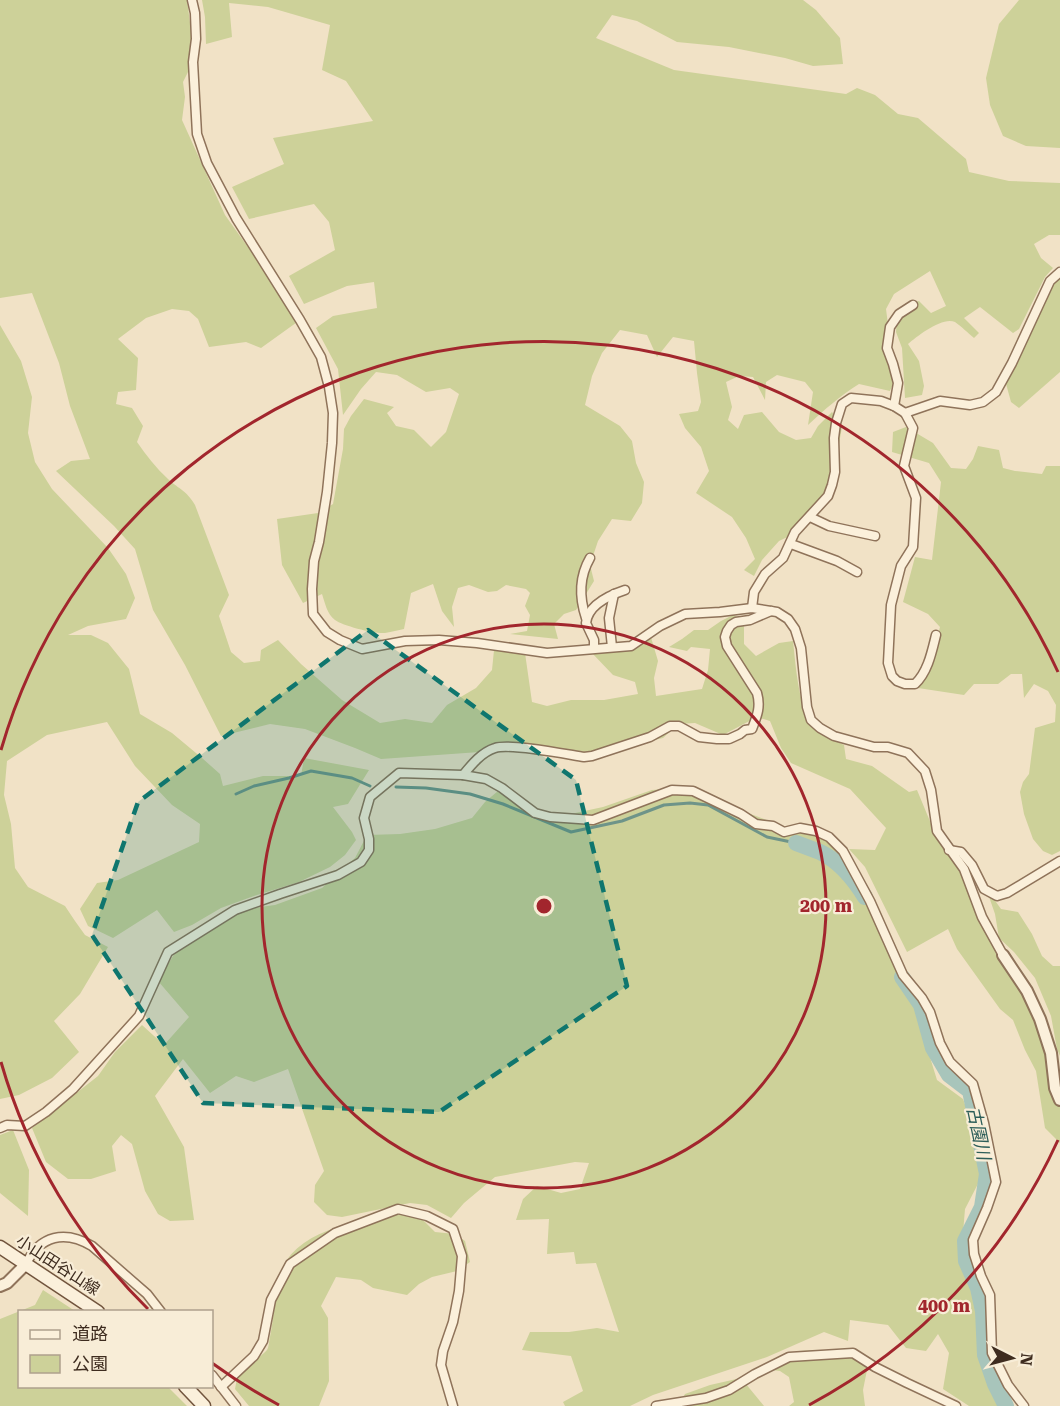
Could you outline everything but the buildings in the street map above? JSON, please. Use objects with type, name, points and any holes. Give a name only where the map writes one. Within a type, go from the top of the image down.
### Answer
[{"type":"main road","name":"小山田谷山線","points":[[0,1247],[96,1310]]},
{"type":"main road","points":[[187,1388],[204,1406]]},
{"type":"street","points":[[192,0],[196,39],[193,62],[197,134],[207,163],[236,218],[321,357],[328,387],[333,413],[332,442],[312,589],[313,614],[327,632],[362,649],[405,641],[439,640],[547,653],[632,645],[660,626],[686,614],[752,608],[777,612],[788,619],[795,629],[801,648],[807,707],[811,720],[834,736],[908,753],[925,771],[932,790],[937,831],[964,869],[982,917],[1027,991],[1040,1019],[1050,1053],[1055,1088],[1060,1100]]},
{"type":"street","points":[[905,413],[940,401],[970,405],[983,402],[996,392],[1050,281],[1060,272]]},
{"type":"street","points":[[894,406],[898,383],[887,348],[890,327],[899,314],[913,305]]},
{"type":"street","points":[[752,608],[754,592],[765,574],[783,558],[795,532],[828,496],[835,472],[834,438],[842,404],[851,398],[863,398],[894,406],[905,413],[913,428],[904,466],[916,498],[913,547],[901,566],[891,605],[888,663],[892,676],[897,681],[915,684],[920,680],[931,655],[936,635]]},
{"type":"street","points":[[810,517],[829,526],[875,536]]},
{"type":"street","points":[[791,544],[837,561],[857,572]]},
{"type":"street","points":[[590,558],[584,569],[581,587],[582,606],[586,623],[594,640],[594,648]]},
{"type":"street","points":[[586,618],[588,613],[605,598],[625,590]]},
{"type":"street","points":[[612,647],[609,618],[614,594]]},
{"type":"street","points":[[463,775],[476,759],[495,748],[508,746],[584,757],[650,737],[670,726],[679,726],[699,737],[717,740],[729,739],[745,730],[752,729],[760,702],[757,693],[727,646],[725,637],[731,625],[736,622],[750,620],[771,611]]},
{"type":"street","points":[[0,1128],[7,1125],[25,1126],[73,1089],[139,1016],[168,952],[236,910],[338,875],[361,862],[369,850],[364,818],[370,796],[399,773],[463,775],[486,779],[535,813],[550,818],[593,820],[672,790],[693,791],[741,814],[756,824],[773,826],[784,832],[800,828],[816,831],[829,837],[843,851],[870,901],[903,975],[930,1012],[940,1043],[950,1062],[973,1084],[996,1182],[973,1240],[974,1254],[990,1295],[992,1353],[1008,1385],[1024,1406]]},
{"type":"street","points":[[949,850],[961,852],[972,865],[984,889],[997,896],[1007,893],[1060,861]]},
{"type":"street","points":[[221,1387],[254,1356],[262,1341],[271,1300],[290,1264],[335,1233],[398,1209],[427,1216],[453,1229],[462,1256],[456,1308],[441,1365],[453,1406]]},
{"type":"street","points":[[0,1286],[7,1283],[26,1264],[32,1252],[43,1242],[52,1238],[72,1238],[83,1241],[100,1253],[147,1294],[160,1310]]},
{"type":"street","points":[[656,1406],[706,1398],[729,1390],[789,1357],[852,1353],[906,1383],[956,1406]]},
{"type":"street","points":[[213,1376],[236,1406]]},
{"type":"highlighted area","points":[[368,630],[576,780],[627,986],[439,1112],[203,1103],[92,935],[138,802]]},
{"type":"green space","points":[[0,0],[187,0],[192,38],[191,66],[183,82],[185,97],[182,120],[225,215],[300,320],[261,348],[246,342],[209,347],[198,319],[189,311],[172,309],[146,318],[118,339],[138,358],[136,390],[118,392],[116,404],[132,408],[143,426],[137,442],[159,470],[186,493],[195,505],[229,595],[219,616],[231,652],[244,663],[260,661],[261,650],[278,640],[342,700],[380,723],[405,719],[432,723],[447,705],[476,688],[492,670],[494,650],[525,653],[532,702],[547,706],[571,700],[604,700],[638,694],[635,682],[613,675],[591,652],[618,646],[650,634],[658,661],[654,678],[656,696],[702,689],[708,670],[710,649],[691,647],[687,651],[669,647],[694,630],[708,630],[733,615],[744,620],[744,644],[756,656],[779,643],[793,641],[799,689],[812,724],[825,735],[844,745],[846,759],[872,766],[909,792],[917,790],[934,831],[961,873],[1031,1003],[1060,1094],[1060,1143],[1045,1128],[1036,1071],[1013,1020],[1000,1009],[957,949],[948,929],[907,952],[865,867],[849,849],[875,850],[886,828],[850,789],[791,763],[781,748],[770,721],[757,717],[723,735],[695,723],[678,724],[663,738],[593,754],[508,750],[381,759],[305,729],[270,724],[221,736],[185,665],[153,610],[135,549],[56,471],[71,461],[90,459],[70,406],[59,363],[32,293],[0,298]]},
{"type":"green space","points":[[202,0],[803,0],[816,10],[840,38],[843,64],[813,66],[729,47],[677,42],[637,21],[612,15],[596,38],[674,70],[846,94],[857,88],[875,95],[898,114],[918,118],[966,159],[969,172],[1009,181],[1060,183],[1060,235],[1049,235],[1034,244],[1041,258],[1053,268],[1045,277],[1019,329],[1013,333],[980,307],[964,318],[979,333],[974,338],[955,322],[950,321],[937,324],[908,344],[919,361],[924,386],[922,395],[905,398],[902,348],[896,332],[897,318],[908,304],[919,301],[931,313],[946,306],[930,271],[894,294],[886,309],[895,379],[890,391],[859,384],[832,403],[808,425],[813,392],[805,382],[777,375],[766,382],[765,400],[753,377],[739,376],[726,382],[732,407],[728,420],[738,429],[744,415],[762,412],[779,432],[796,440],[811,438],[818,426],[832,412],[842,427],[835,466],[826,497],[804,529],[779,541],[762,560],[754,576],[744,570],[755,559],[746,538],[732,517],[696,493],[709,471],[701,447],[685,428],[679,414],[698,411],[701,402],[694,341],[673,337],[657,357],[647,335],[620,330],[602,353],[592,376],[585,405],[620,426],[632,441],[636,463],[644,482],[642,503],[631,521],[612,519],[598,541],[590,565],[594,581],[576,610],[564,614],[554,624],[558,639],[510,634],[527,631],[530,615],[525,606],[530,593],[526,589],[506,585],[497,591],[488,592],[469,585],[458,588],[452,607],[454,627],[442,611],[433,584],[411,593],[404,629],[380,633],[352,627],[332,618],[322,594],[303,603],[282,565],[277,519],[318,513],[333,504],[343,449],[344,429],[364,399],[394,407],[387,413],[396,426],[414,430],[431,447],[446,432],[459,394],[450,388],[426,392],[397,375],[376,372],[343,415],[338,369],[316,328],[333,316],[377,308],[374,282],[347,286],[304,304],[289,276],[335,250],[329,222],[314,204],[249,219],[232,187],[284,164],[273,138],[373,121],[346,81],[322,70],[330,25],[268,7],[229,3],[232,37],[206,44]]},
{"type":"green space","points":[[1019,0],[1060,0],[1060,148],[1026,146],[1003,136],[990,105],[986,78],[999,24]]},
{"type":"green space","points":[[1060,275],[1060,372],[1019,408],[1011,402],[1005,380],[1044,296]]},
{"type":"green space","points":[[0,325],[21,361],[32,397],[28,433],[35,462],[52,489],[108,548],[126,574],[135,598],[126,619],[88,626],[68,635],[91,635],[108,643],[129,669],[140,714],[172,733],[202,758],[220,774],[223,786],[263,776],[301,776],[304,758],[369,770],[348,804],[333,807],[356,840],[345,855],[330,867],[299,882],[221,908],[192,925],[174,932],[157,910],[113,938],[88,926],[80,909],[97,883],[118,880],[199,842],[200,824],[172,805],[135,766],[107,722],[47,735],[7,761],[4,795],[11,824],[15,868],[28,887],[65,906],[85,935],[108,947],[80,994],[54,1021],[79,1052],[52,1078],[19,1095],[0,1099]]},
{"type":"green space","points":[[906,427],[933,443],[951,468],[966,469],[978,446],[999,450],[1003,468],[1015,471],[1042,474],[1046,466],[1060,466],[1060,851],[1052,855],[1043,851],[1033,839],[1024,814],[1020,792],[1029,774],[1035,728],[1055,722],[1056,705],[1048,691],[1034,684],[1024,698],[1022,674],[1011,674],[998,684],[974,684],[964,695],[918,688],[930,666],[940,627],[928,614],[903,602],[915,557],[932,560],[941,482],[929,463],[892,452],[893,432]]},
{"type":"green space","points":[[681,788],[788,828],[810,830],[827,839],[860,876],[896,947],[937,1080],[963,1099],[975,1132],[981,1178],[965,1209],[962,1245],[984,1300],[989,1363],[1000,1390],[1010,1406],[969,1406],[943,1389],[949,1353],[938,1334],[926,1351],[906,1348],[888,1325],[850,1320],[848,1341],[824,1332],[767,1357],[653,1395],[630,1406],[565,1406],[563,1402],[583,1391],[571,1356],[522,1350],[530,1332],[569,1332],[597,1328],[619,1332],[596,1263],[576,1264],[574,1252],[547,1254],[549,1219],[516,1220],[523,1199],[537,1186],[561,1193],[580,1189],[589,1163],[575,1162],[495,1177],[464,1203],[451,1218],[427,1205],[410,1203],[342,1217],[327,1215],[314,1202],[315,1185],[324,1171],[288,1069],[254,1082],[236,1076],[210,1093],[183,1059],[155,1096],[184,1147],[194,1220],[170,1221],[158,1214],[145,1191],[132,1144],[121,1135],[112,1146],[116,1171],[91,1179],[68,1179],[46,1162],[32,1128],[98,1076],[115,1052],[142,1025],[164,1045],[189,1017],[158,981],[173,956],[211,920],[275,905],[322,888],[355,858],[367,835],[400,834],[435,829],[472,818],[498,791],[538,812],[566,815],[603,807],[652,790]]},
{"type":"green space","points":[[986,888],[1001,909],[1018,912],[1042,956],[1053,966],[1060,966],[1060,1056],[1051,1016],[1035,978],[999,938],[995,914]]},
{"type":"green space","points":[[13,1130],[29,1170],[28,1216],[0,1193],[0,1135]]},
{"type":"green space","points":[[415,1212],[435,1232],[455,1234],[465,1241],[470,1262],[457,1271],[432,1277],[419,1284],[407,1295],[373,1288],[361,1280],[336,1277],[321,1306],[328,1318],[329,1381],[319,1406],[249,1406],[235,1389],[238,1373],[268,1349],[283,1267],[297,1248],[311,1238],[345,1225]]},
{"type":"green space","points":[[43,1290],[73,1310],[22,1310],[35,1305]]},
{"type":"green space","points":[[18,1312],[18,1388],[169,1388],[187,1406],[0,1406],[0,1319]]},
{"type":"green space","points":[[798,1351],[844,1352],[868,1365],[863,1390],[865,1406],[789,1406],[794,1402],[789,1377],[780,1371],[764,1369]]},
{"type":"green space","points":[[741,1378],[764,1406],[678,1406],[685,1394]]},
{"type":"waterway","points":[[236,794],[254,786],[311,771],[352,778],[370,786]]},
{"type":"waterway","points":[[396,787],[426,788],[470,794],[503,804],[571,832],[622,821],[664,805],[690,803],[708,805],[767,837],[796,843]]},
{"type":"waterway","name":"古園川","points":[[796,843],[834,860],[851,877],[865,897]]},
{"type":"waterway","name":"古園川","points":[[902,977],[921,1005],[933,1048],[949,1075],[970,1091],[987,1174],[982,1207],[965,1241],[966,1261],[978,1288],[983,1311],[985,1355],[1006,1406]]}]
